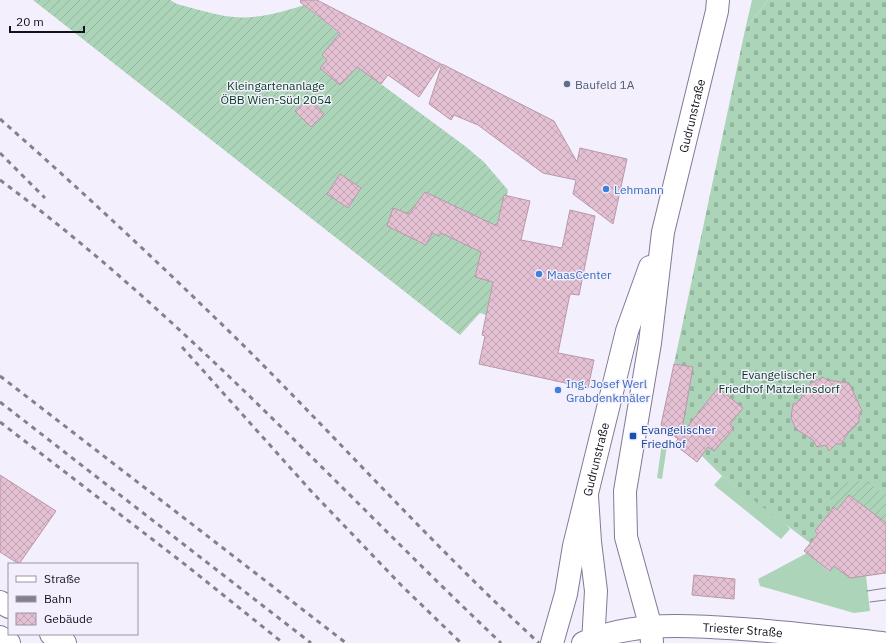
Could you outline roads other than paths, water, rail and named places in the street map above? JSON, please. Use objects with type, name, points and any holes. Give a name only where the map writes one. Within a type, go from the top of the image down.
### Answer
[{"type":"main road","name":"Gudrunstraße","points":[[552,643],[566,594],[574,546],[627,331],[663,232],[717,11],[718,0]]},
{"type":"main road","name":"Gudrunstraße","points":[[651,635],[626,537],[625,492],[650,343],[663,232]]},
{"type":"main road","points":[[587,496],[590,542],[596,590],[590,641]]},
{"type":"main road","name":"Triester Straße","points":[[590,641],[619,632],[651,635],[686,625],[777,631],[882,643]]},
{"type":"main road","points":[[52,635],[65,643]]},
{"type":"main road","points":[[0,637],[9,643]]},
{"type":"tram line","points":[[867,591],[886,588]]},
{"type":"tram line","points":[[870,602],[886,600]]},
{"type":"railway","points":[[0,119],[120,228],[238,340],[424,531],[500,607],[539,643]]},
{"type":"railway","points":[[0,153],[45,198]]},
{"type":"railway","points":[[0,180],[68,233],[133,288],[196,345],[501,643]]},
{"type":"railway","points":[[182,347],[311,491],[402,586],[461,643]]},
{"type":"railway","points":[[0,376],[346,643]]},
{"type":"railway","points":[[0,402],[311,643]]},
{"type":"railway","points":[[0,422],[187,566],[283,643]]},
{"type":"place","name":"Baufeld 1A","points":[[567,84]]},
{"type":"place","name":"Lehmann","points":[[606,189]]},
{"type":"place","name":"MaasCenter","points":[[539,274]]},
{"type":"place","name":"Ing. Josef Werl Grabdenkmäler","points":[[558,390]]},
{"type":"place","name":"Evangelischer Friedhof","points":[[633,436]]},
{"type":"park label","name":"Kleingartenanlage ÖBB Wien-Süd 2054","points":[[276,92]]},
{"type":"park label","name":"Evangelischer Friedhof Matzleinsdorf","points":[[779,381]]}]
